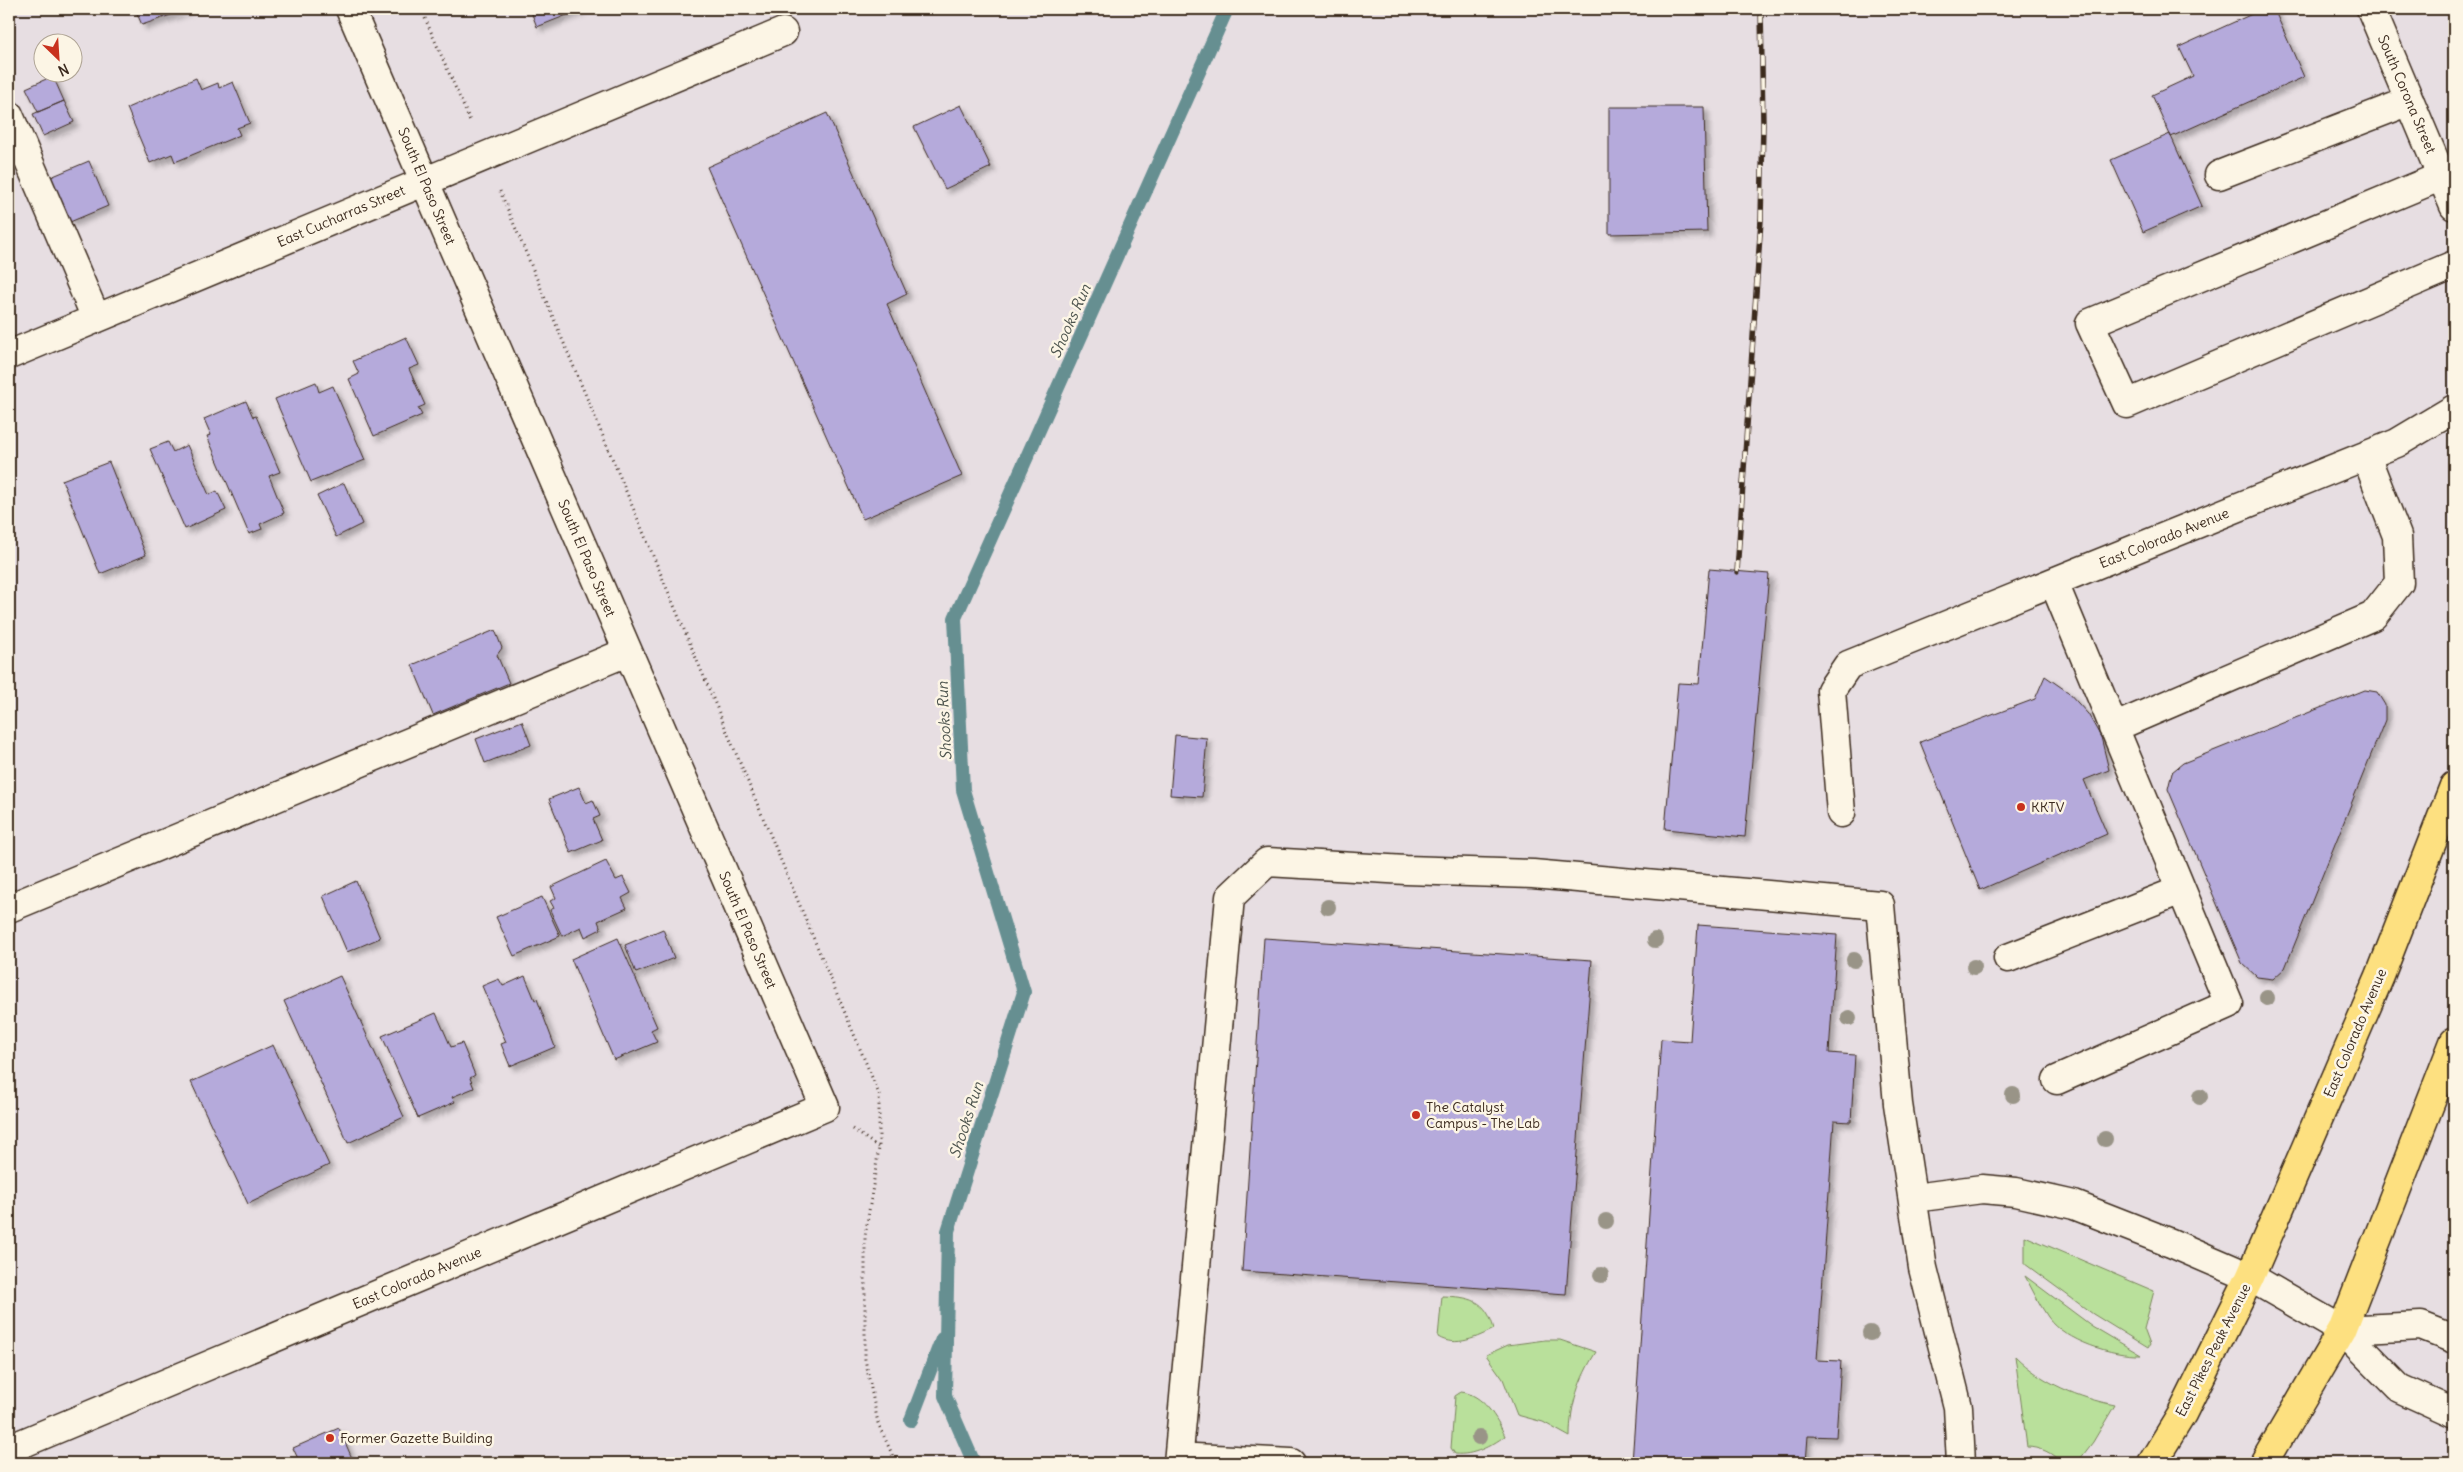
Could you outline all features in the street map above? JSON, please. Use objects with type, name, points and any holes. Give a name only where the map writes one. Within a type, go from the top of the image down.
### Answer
[{"type":"main road","name":"East Colorado Avenue","points":[[2250,1277],[2380,976],[2454,786]]},
{"type":"main road","points":[[2264,1463],[2342,1330],[2454,1042]]},
{"type":"main road","name":"East Pikes Peak Avenue","points":[[2152,1463],[2182,1414],[2250,1277]]},
{"type":"street","name":"South El Paso Street","points":[[350,9],[825,1108]]},
{"type":"street","name":"South Corona Street","points":[[2371,9],[2454,206]]},
{"type":"street","name":"East Cucharras Street","points":[[9,355],[783,32]]},
{"type":"street","points":[[2219,175],[2410,101]]},
{"type":"street","points":[[9,115],[96,318]]},
{"type":"street","points":[[2442,176],[2090,323],[2127,404],[2454,265]]},
{"type":"street","name":"East Colorado Avenue","points":[[1841,813],[1831,690],[1848,666],[2397,443],[2454,409]]},
{"type":"street","points":[[2113,728],[2373,616],[2399,582],[2397,536],[2366,456]]},
{"type":"street","points":[[2054,583],[2229,1004],[2057,1080]]},
{"type":"street","points":[[9,908],[627,652]]},
{"type":"street","points":[[1178,1463],[1230,896],[1267,862],[1406,870],[1533,874],[1880,905],[1898,1104],[1914,1198],[1923,1268],[1958,1407],[1961,1463]]},
{"type":"street","points":[[2008,958],[2181,890]]},
{"type":"street","name":"East Colorado Avenue","points":[[9,1449],[825,1108]]},
{"type":"street","points":[[1914,1198],[1982,1189],[2016,1192],[2074,1205],[2181,1247],[2250,1277]]},
{"type":"street","name":"East Pikes Peak Avenue","points":[[2250,1277],[2342,1330],[2399,1388],[2454,1413]]},
{"type":"street","points":[[2342,1330],[2421,1326],[2454,1339]]},
{"type":"street","points":[[1187,1463],[1195,1458],[1291,1463]]},
{"type":"green space","points":[[2025,1236],[2154,1291],[2144,1329],[2150,1345],[2148,1348],[2093,1314],[2025,1264]]},
{"type":"green space","points":[[2025,1276],[2092,1326],[2141,1355],[2104,1350],[2066,1333],[2048,1317]]},
{"type":"green space","points":[[1442,1296],[1461,1297],[1476,1302],[1486,1311],[1494,1329],[1467,1340],[1452,1342],[1438,1337]]},
{"type":"green space","points":[[1560,1340],[1596,1352],[1580,1382],[1570,1425],[1570,1437],[1543,1422],[1517,1415],[1503,1379],[1486,1355],[1508,1345]]},
{"type":"green space","points":[[2015,1356],[2049,1382],[2075,1394],[2115,1405],[2093,1442],[2077,1463],[2062,1463],[2046,1451],[2027,1447]]},
{"type":"green space","points":[[1461,1392],[1476,1397],[1488,1408],[1505,1436],[1482,1450],[1455,1454],[1451,1448],[1455,1396]]},
{"type":"building","points":[[135,9],[188,9],[142,25]]},
{"type":"building","points":[[530,9],[582,9],[537,27]]},
{"type":"building","points":[[2263,9],[2274,9],[2304,77],[2171,137],[2152,95],[2193,76],[2179,47]]},
{"type":"building","points":[[196,78],[201,90],[218,83],[219,88],[233,82],[250,123],[237,128],[240,135],[175,162],[172,154],[150,163],[127,108]]},
{"type":"building","points":[[40,82],[56,82],[64,101],[38,112],[26,88]]},
{"type":"building","points":[[64,101],[74,122],[43,136],[33,114]]},
{"type":"building","points":[[961,105],[991,167],[945,189],[914,127]]},
{"type":"building","points":[[1609,107],[1704,107],[1707,232],[1609,234]]},
{"type":"building","points":[[827,113],[907,294],[887,304],[962,476],[863,519],[707,167]]},
{"type":"building","points":[[2170,134],[2202,206],[2143,232],[2111,160]]},
{"type":"building","points":[[89,161],[108,206],[70,222],[51,177]]},
{"type":"building","points":[[406,337],[419,365],[409,369],[425,405],[418,408],[422,415],[374,436],[349,379],[359,374],[353,361]]},
{"type":"building","points":[[316,382],[319,392],[333,386],[365,460],[311,482],[275,399]]},
{"type":"building","points":[[246,401],[253,417],[256,416],[280,472],[269,476],[284,513],[260,524],[262,529],[249,534],[207,436],[211,435],[204,419]]},
{"type":"building","points":[[168,442],[173,452],[187,445],[209,495],[217,491],[226,510],[185,529],[150,449]]},
{"type":"building","points":[[109,462],[146,555],[100,574],[62,480]]},
{"type":"building","points":[[344,483],[362,524],[336,537],[317,496]]},
{"type":"building","points":[[1709,569],[1769,574],[1745,837],[1665,829],[1678,683],[1699,684]]},
{"type":"building","points":[[495,630],[502,648],[497,655],[509,683],[433,715],[412,665]]},
{"type":"building","name":"KKTV","points":[[2045,676],[2068,692],[2088,714],[2101,737],[2109,770],[2084,780],[2107,834],[1980,890],[1920,742],[2035,699]]},
{"type":"building","points":[[2365,690],[2377,692],[2385,705],[2385,720],[2285,968],[2273,979],[2257,977],[2242,963],[2168,789],[2172,772],[2183,763]]},
{"type":"building","points":[[522,721],[531,745],[485,763],[476,739]]},
{"type":"building","points":[[1175,735],[1207,738],[1202,797],[1170,795]]},
{"type":"building","points":[[579,787],[586,803],[593,800],[600,816],[593,819],[602,840],[571,853],[549,799]]},
{"type":"building","points":[[606,861],[616,880],[623,877],[631,893],[622,898],[627,908],[598,921],[601,929],[585,937],[581,927],[562,936],[550,910],[554,908],[550,901],[556,898],[551,887]]},
{"type":"building","points":[[356,881],[380,938],[347,952],[323,896]]},
{"type":"building","points":[[542,897],[560,936],[514,956],[496,917]]},
{"type":"building","points":[[1698,925],[1837,935],[1829,1053],[1855,1055],[1851,1122],[1834,1121],[1817,1360],[1841,1361],[1836,1437],[1808,1436],[1806,1463],[1632,1463],[1661,1039],[1690,1041]]},
{"type":"building","points":[[663,929],[674,958],[636,973],[625,945]]},
{"type":"building","points":[[618,938],[657,1027],[651,1030],[657,1042],[614,1060],[571,959]]},
{"type":"building","name":"The Catalyst Campus - The Lab","points":[[1264,938],[1592,960],[1566,1294],[1242,1271]]},
{"type":"building","points":[[340,976],[404,1117],[348,1143],[284,1001]]},
{"type":"building","points":[[525,976],[535,1000],[537,999],[555,1047],[510,1066],[501,1044],[506,1042],[482,986],[499,979],[503,986]]},
{"type":"building","points":[[436,1013],[451,1047],[462,1043],[475,1075],[470,1078],[474,1088],[452,1097],[455,1102],[418,1118],[382,1036]]},
{"type":"building","points":[[273,1045],[329,1165],[248,1204],[191,1082]]},
{"type":"building","name":"Former Gazette Building","points":[[339,1428],[354,1463],[300,1463],[293,1448]]},
{"type":"waterway","name":"Shooks Run","points":[[974,1463],[945,1396],[948,1231],[1024,992],[963,790],[955,618],[1227,9]]},
{"type":"waterway","points":[[911,1420],[942,1339]]},
{"type":"railway","points":[[1737,572],[1761,220],[1763,125],[1761,9]]},
{"type":"place","name":"KKTV","points":[[2021,807]]},
{"type":"place","name":"The Catalyst Campus - The Lab","points":[[1416,1115]]},
{"type":"place","name":"Former Gazette Building","points":[[330,1438]]}]
